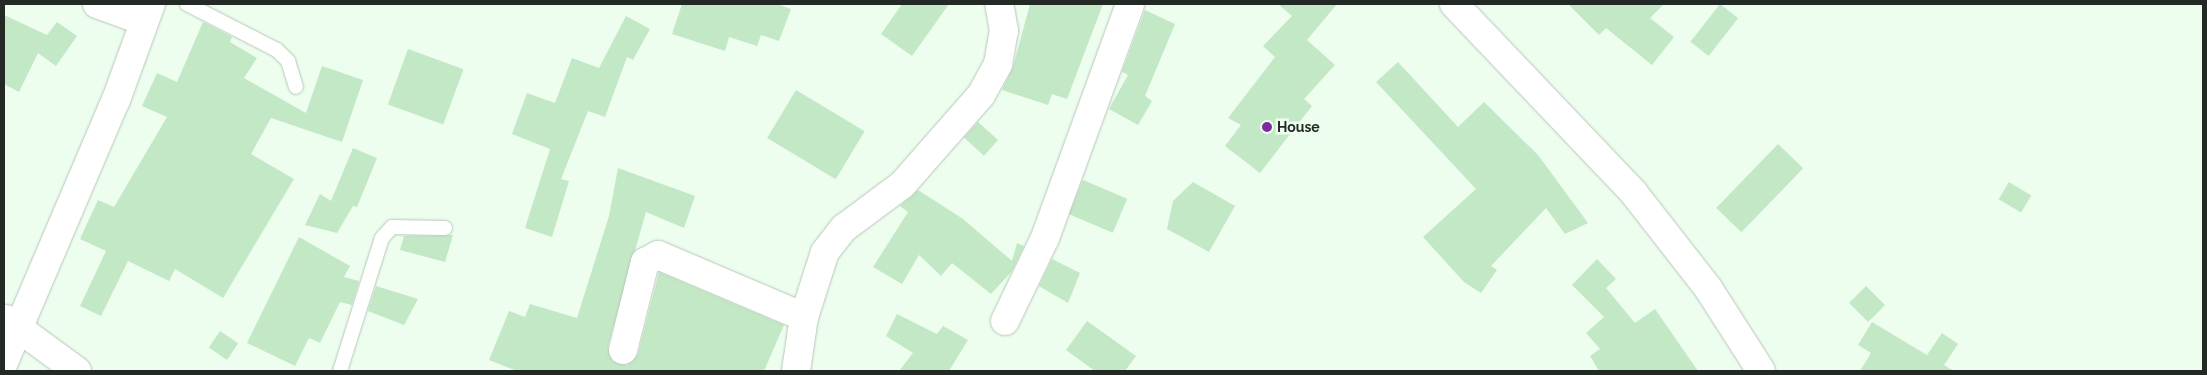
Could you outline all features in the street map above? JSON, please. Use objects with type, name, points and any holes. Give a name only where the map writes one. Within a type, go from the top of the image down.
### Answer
[{"type":"street","points":[[4,362],[12,323],[116,100],[148,13],[97,4]]},
{"type":"street","points":[[796,371],[804,317],[824,252],[844,228],[902,185],[980,94],[998,64],[1004,31],[999,4]]},
{"type":"street","points":[[1006,320],[1045,238],[1130,4]]},
{"type":"street","points":[[1454,4],[1634,192],[1708,288],[1761,371]]},
{"type":"street","points":[[623,350],[645,262],[658,255],[804,317]]},
{"type":"street","points":[[12,323],[77,371]]},
{"type":"lane","points":[[187,4],[277,50],[288,61],[296,87]]},
{"type":"lane","points":[[340,371],[382,238],[392,227],[445,228]]},
{"type":"building","points":[[682,4],[777,4],[791,9],[779,41],[761,35],[757,46],[729,37],[725,51],[672,34]]},
{"type":"building","points":[[902,4],[949,4],[912,56],[881,34]]},
{"type":"building","points":[[1030,4],[1103,4],[1067,99],[1052,94],[1048,105],[1002,90],[1013,67]]},
{"type":"building","points":[[1278,4],[1337,4],[1307,40],[1335,65],[1304,99],[1312,106],[1260,173],[1225,146],[1241,125],[1228,118],[1275,57],[1263,46],[1292,16]]},
{"type":"building","points":[[1568,4],[1664,4],[1650,18],[1674,37],[1652,65],[1606,28],[1599,35]]},
{"type":"building","points":[[1720,4],[1738,18],[1709,56],[1690,42]]},
{"type":"building","points":[[1145,10],[1175,24],[1145,96],[1152,101],[1138,125],[1109,109],[1128,75],[1122,72]]},
{"type":"building","points":[[4,15],[47,35],[57,22],[77,36],[56,66],[38,53],[19,92],[4,84]]},
{"type":"building","points":[[626,16],[650,29],[633,60],[627,57],[605,117],[588,111],[561,179],[569,181],[552,237],[525,228],[550,149],[512,134],[527,93],[555,103],[572,58],[599,68]]},
{"type":"building","points":[[203,22],[232,37],[230,42],[257,58],[244,78],[306,113],[322,66],[363,80],[342,142],[271,118],[251,154],[294,179],[223,298],[175,269],[169,281],[128,261],[101,316],[80,306],[106,251],[80,239],[98,200],[114,207],[167,117],[142,106],[157,73],[177,82]]},
{"type":"building","points":[[408,49],[463,69],[443,125],[388,104]]},
{"type":"building","points":[[1398,62],[1458,127],[1484,102],[1538,155],[1588,223],[1565,234],[1546,208],[1491,266],[1497,270],[1481,293],[1464,282],[1423,237],[1476,189],[1376,82]]},
{"type":"building","points":[[796,90],[865,131],[836,179],[767,138]]},
{"type":"building","points":[[978,122],[998,140],[984,156],[964,138]]},
{"type":"building","points":[[1778,144],[1803,168],[1741,232],[1716,208]]},
{"type":"building","points":[[353,148],[377,158],[357,207],[353,206],[337,233],[305,225],[320,194],[331,201]]},
{"type":"building","points":[[618,168],[695,196],[684,228],[646,212],[608,346],[612,361],[627,365],[638,354],[659,272],[784,325],[764,371],[517,371],[489,360],[509,311],[525,317],[530,304],[577,318],[609,216]]},
{"type":"building","points":[[1083,180],[1127,199],[1113,233],[1069,214]]},
{"type":"building","points":[[1193,182],[1235,206],[1209,252],[1167,229],[1173,201]]},
{"type":"building","points":[[2009,182],[2031,195],[2021,213],[1999,199]]},
{"type":"building","points":[[918,190],[963,219],[1012,261],[1017,243],[1024,246],[1012,271],[991,294],[952,263],[941,276],[919,255],[902,284],[873,267],[908,212],[900,206]]},
{"type":"building","points":[[453,235],[445,262],[400,250],[404,236]]},
{"type":"building","points":[[299,237],[350,266],[344,277],[359,281],[352,305],[340,302],[320,343],[309,338],[295,366],[247,343]]},
{"type":"building","points":[[1052,259],[1080,273],[1068,303],[1039,286]]},
{"type":"building","points":[[1597,259],[1616,279],[1606,288],[1635,323],[1655,309],[1698,371],[1599,371],[1590,356],[1600,349],[1586,333],[1604,317],[1572,285]]},
{"type":"building","points":[[376,286],[418,299],[404,325],[368,311]]},
{"type":"building","points":[[1866,286],[1885,305],[1868,322],[1849,303]]},
{"type":"building","points":[[897,314],[937,334],[943,326],[968,340],[949,371],[899,371],[913,353],[886,336]]},
{"type":"building","points":[[1087,321],[1136,356],[1125,371],[1095,371],[1066,350]]},
{"type":"building","points":[[1872,322],[1927,355],[1942,333],[1958,344],[1944,365],[1954,371],[1860,371],[1871,353],[1858,345]]},
{"type":"building","points":[[220,331],[238,343],[227,360],[209,348]]},
{"type":"place","name":"House","points":[[1267,127]]}]
